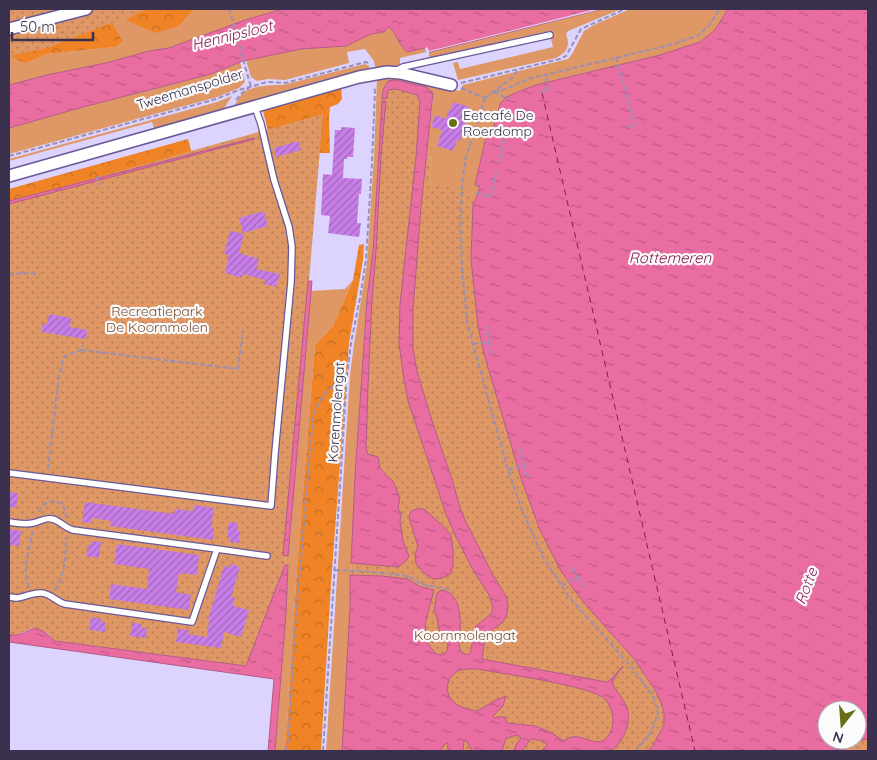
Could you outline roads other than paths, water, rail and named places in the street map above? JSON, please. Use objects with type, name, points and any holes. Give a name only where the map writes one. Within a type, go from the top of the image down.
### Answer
[{"type":"street","points":[[9,29],[86,9]]},
{"type":"street","points":[[9,176],[358,77],[394,72],[451,85]]},
{"type":"lane","points":[[394,72],[403,67],[550,36]]},
{"type":"lane","points":[[9,472],[271,506],[291,282],[292,247],[289,227],[274,180],[261,124],[255,107]]},
{"type":"lane","points":[[9,522],[27,524],[47,518],[57,520],[66,528],[73,530],[266,556]]},
{"type":"lane","points":[[9,597],[17,598],[41,593],[61,604],[192,622],[217,549]]},
{"type":"water","name":"Hennipsloot","points":[[283,9],[602,9],[426,53],[425,48],[407,52],[389,27],[384,32],[371,34],[346,46],[301,49],[243,61],[211,74],[9,128],[9,85],[106,63],[149,51],[169,48],[245,20]]},
{"type":"water","name":"Rottemeren","points":[[728,9],[868,9],[868,739],[867,700],[817,700],[817,750],[842,751],[648,751],[664,725],[664,712],[660,700],[634,659],[574,590],[560,569],[540,530],[521,478],[484,354],[478,326],[471,259],[473,205],[480,187],[475,185],[487,132],[492,133],[500,104],[505,98],[536,85],[660,55],[700,42],[715,30]]},
{"type":"water","points":[[395,80],[426,87],[433,93],[421,207],[413,310],[413,348],[417,371],[460,508],[493,575],[507,598],[507,615],[502,623],[485,637],[482,659],[606,682],[623,666],[612,683],[626,705],[628,720],[623,738],[611,751],[541,751],[547,745],[544,741],[531,739],[522,751],[514,751],[521,738],[518,735],[506,738],[502,751],[472,751],[466,740],[464,741],[463,751],[448,751],[448,743],[440,751],[342,751],[350,575],[407,579],[421,587],[434,590],[425,624],[428,644],[439,655],[447,651],[448,645],[440,633],[434,611],[437,593],[442,590],[448,592],[456,601],[460,618],[459,646],[463,654],[470,654],[476,626],[491,614],[493,608],[489,595],[472,568],[446,514],[408,401],[399,343],[400,304],[420,102],[417,95],[396,89],[388,90],[387,98],[382,99],[383,90],[388,81]],"holes":[[[478,669],[565,685],[596,694],[608,703],[613,720],[611,731],[601,741],[594,742],[576,737],[564,741],[550,732],[535,726],[507,723],[505,717],[494,718],[493,716],[503,706],[506,696],[477,711],[460,706],[449,696],[448,683],[452,675],[460,670]]]},
{"type":"water","points":[[382,101],[386,101],[372,299],[366,449],[368,454],[378,457],[380,468],[393,481],[400,498],[398,508],[401,513],[400,521],[403,541],[409,556],[398,567],[351,563],[355,477],[367,299],[373,252]]},
{"type":"water","points":[[255,139],[9,204],[9,201]]},
{"type":"water","points":[[308,281],[312,281],[288,556],[283,555]]},
{"type":"water","points":[[424,509],[451,535],[453,566],[450,574],[442,578],[433,579],[425,574],[416,564],[415,554],[418,547],[409,517],[411,511]]},
{"type":"water","points":[[285,565],[288,565],[286,613],[275,751],[268,751],[274,679],[9,642],[9,635],[17,635],[35,629],[40,630],[55,641],[246,666]]},
{"type":"place","name":"Eetcafé De Roerdomp","points":[[453,123]]},
{"type":"park label","name":"Recreatiepark De Koornmolen","points":[[157,320]]},
{"type":"park label","name":"Koornmolengat","points":[[465,635]]},
{"type":"water label","name":"Rotte","points":[[806,586]]}]
